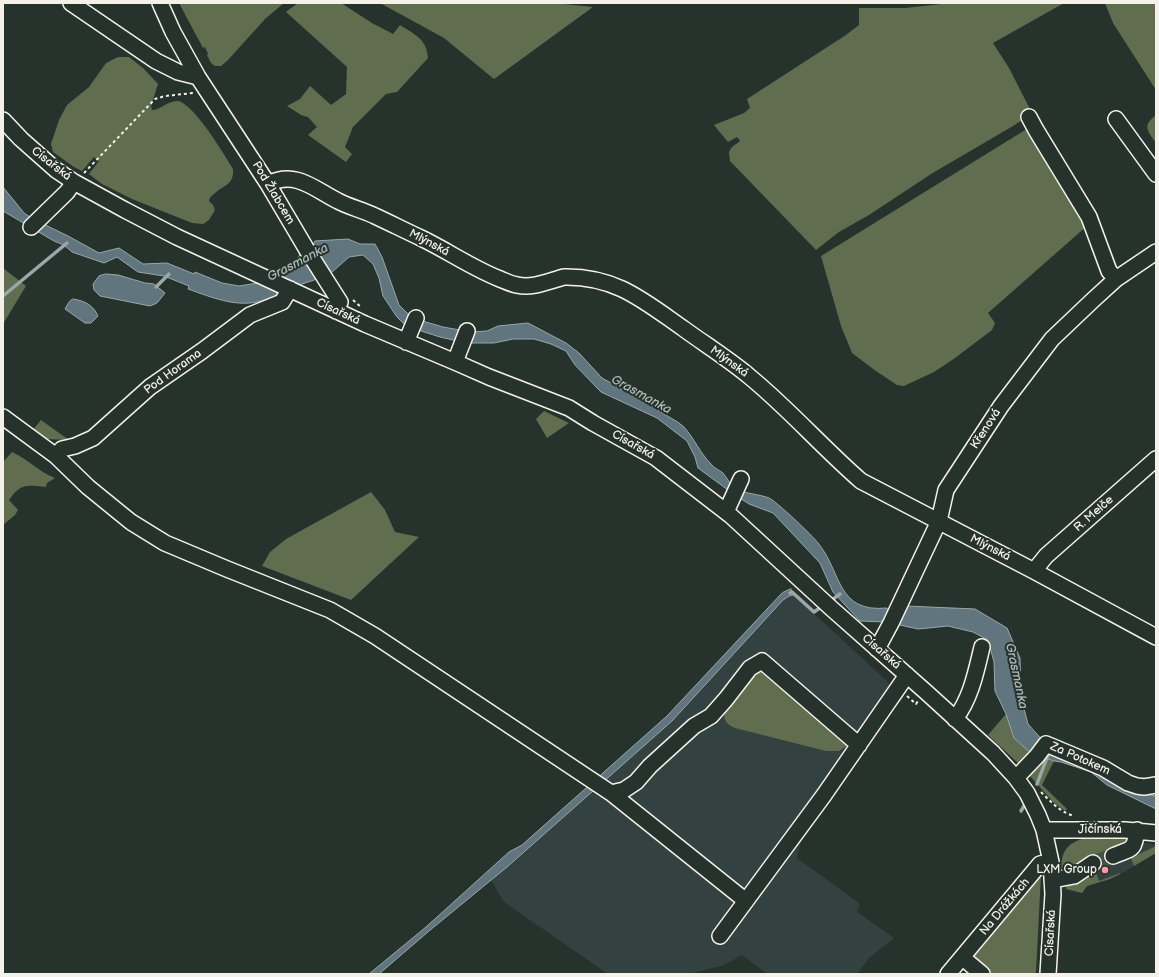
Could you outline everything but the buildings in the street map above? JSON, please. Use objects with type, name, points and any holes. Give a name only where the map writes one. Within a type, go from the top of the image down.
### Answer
[{"type":"street","points":[[71,3],[156,61],[178,72],[198,77]]},
{"type":"street","name":"Pod Žlabcem","points":[[160,3],[173,32],[198,77],[268,184],[340,302],[336,311]]},
{"type":"street","points":[[1030,117],[1036,130],[1089,217],[1109,271],[1116,279]]},
{"type":"street","points":[[1116,119],[1156,174]]},
{"type":"street","name":"Císařská","points":[[3,120],[18,136],[56,170],[74,182],[177,237],[336,311],[489,377],[567,407],[652,455],[726,512],[877,649],[903,681],[926,692],[993,754],[1032,794],[1044,830],[1051,862],[1053,880],[1048,974]]},
{"type":"street","name":"Mlýnská","points":[[268,184],[284,178],[295,179],[306,183],[338,202],[374,215],[492,276],[516,285],[529,287],[564,277],[570,277],[594,280],[614,285],[640,298],[749,376],[787,409],[861,481],[1034,571],[1156,637]]},
{"type":"street","points":[[34,224],[67,192],[74,182]]},
{"type":"street","name":"Křenová","points":[[877,649],[893,619],[939,521],[946,490],[1001,406],[1052,339],[1116,279],[1156,252]]},
{"type":"street","name":"Pod Horama","points":[[56,456],[62,449],[75,446],[93,438],[150,387],[250,315],[282,302],[290,289]]},
{"type":"street","points":[[406,342],[414,323]]},
{"type":"street","points":[[455,362],[465,337]]},
{"type":"street","points":[[3,417],[56,456],[88,487],[131,522],[165,543],[330,610],[375,636],[611,794],[746,901]]},
{"type":"street","name":"R. Melče","points":[[1034,571],[1046,556],[1156,459]]},
{"type":"street","points":[[726,512],[737,487]]},
{"type":"street","points":[[955,719],[962,709],[972,687],[982,647]]},
{"type":"street","points":[[611,794],[624,790],[636,782],[650,766],[694,726],[711,716],[750,668],[762,661],[859,745]]},
{"type":"street","points":[[720,936],[824,795],[903,681]]},
{"type":"street","name":"Za Potokem","points":[[1016,778],[1044,746],[1103,768],[1128,783],[1144,787],[1156,785]]},
{"type":"street","name":"Jičínská","points":[[1044,830],[1137,830],[1156,833]]},
{"type":"street","points":[[1113,856],[1132,849],[1135,845],[1137,830]]},
{"type":"street","name":"Na Drážkách","points":[[948,974],[963,958],[1040,864],[1051,862]]},
{"type":"street","points":[[1053,880],[1074,876],[1093,863]]},
{"type":"street","points":[[963,958],[982,974]]},
{"type":"path","points":[[74,182],[90,168],[155,99],[165,96],[207,90]]},
{"type":"path","points":[[903,681],[916,704],[926,692]]},
{"type":"path","points":[[1032,794],[1051,803],[1060,810],[1077,817]]},
{"type":"shaded area","points":[[794,595],[904,697],[890,714],[889,712],[802,836],[797,858],[860,904],[857,912],[894,938],[869,958],[857,974],[766,973],[742,955],[724,965],[688,974],[608,974],[504,902],[491,880],[672,721],[783,600]]},
{"type":"shaded area","points":[[1125,837],[1129,840],[1156,845],[1156,853],[1119,875],[1087,886],[1082,893],[1066,889],[1061,867],[1062,856],[1069,845],[1081,838]]},
{"type":"green space","points":[[179,3],[284,3],[265,19],[228,60],[221,66],[215,66],[211,63],[205,47],[203,48]]},
{"type":"green space","points":[[298,3],[341,3],[372,23],[393,34],[400,25],[415,34],[425,46],[427,51],[428,58],[397,92],[386,94],[353,127],[345,147],[352,154],[346,162],[308,135],[317,127],[308,117],[301,115],[287,106],[300,99],[310,86],[331,105],[346,94],[347,67],[286,12]]},
{"type":"green space","points":[[380,3],[554,3],[593,7],[494,79],[444,38]]},
{"type":"green space","points":[[951,3],[1064,3],[993,43],[1009,68],[1032,113],[1023,113],[1022,120],[1013,126],[931,174],[869,215],[839,232],[816,250],[730,161],[729,152],[732,147],[740,141],[737,137],[728,142],[714,125],[744,113],[750,108],[747,99],[859,25],[859,8],[905,8]]},
{"type":"green space","points":[[1105,3],[1156,3],[1156,90],[1113,23]]},
{"type":"green space","points":[[118,57],[129,57],[143,68],[158,84],[151,106],[152,110],[175,101],[185,104],[208,130],[233,169],[232,178],[228,184],[211,196],[209,201],[215,210],[209,220],[203,224],[192,223],[132,199],[102,184],[89,174],[99,161],[94,157],[82,171],[53,152],[51,144],[59,120],[67,105],[89,87],[106,63]]},
{"type":"green space","points":[[1156,115],[1156,143],[1148,131],[1147,125]]},
{"type":"green space","points":[[1030,127],[1088,225],[988,313],[995,323],[992,330],[934,372],[904,386],[897,385],[852,353],[841,326],[821,256]]},
{"type":"green space","points":[[3,268],[26,286],[3,324]]},
{"type":"green space","points":[[544,411],[569,423],[547,438],[536,419]]},
{"type":"green space","points":[[41,420],[69,440],[46,439],[33,430]]},
{"type":"green space","points":[[12,452],[55,478],[47,483],[46,487],[25,486],[13,494],[9,500],[18,510],[15,515],[3,525],[3,462]]},
{"type":"green space","points":[[371,492],[385,510],[395,532],[419,537],[351,600],[262,566],[270,552],[286,539]]},
{"type":"green space","points":[[759,667],[850,744],[839,751],[826,751],[735,728],[729,725],[724,717],[725,711]]},
{"type":"green space","points":[[1006,714],[1014,738],[1033,755],[1019,764],[988,735]]},
{"type":"green space","points":[[1040,756],[1054,761],[1042,785],[1067,809],[1065,811],[1053,802],[1030,776],[1030,773]]},
{"type":"green space","points":[[1102,835],[1125,837],[1129,842],[1089,857],[1072,871],[1064,873],[1061,864],[1067,848],[1071,844],[1082,839]]},
{"type":"green space","points":[[1156,846],[1156,853],[1134,866],[1131,858]]},
{"type":"green space","points":[[1095,869],[1099,881],[1120,874],[1110,879],[1087,886],[1082,893],[1066,889],[1067,886],[1078,882]]},
{"type":"green space","points":[[1041,875],[1036,972],[1034,974],[988,974],[970,959]]},
{"type":"water","name":"Grasmanka","points":[[3,187],[24,213],[99,253],[119,248],[143,264],[167,263],[222,283],[239,286],[258,283],[259,281],[276,275],[277,273],[283,275],[287,273],[286,267],[296,260],[301,253],[312,247],[315,241],[348,239],[360,244],[375,244],[382,257],[399,305],[407,313],[419,320],[443,327],[471,332],[487,331],[498,326],[528,323],[566,343],[579,353],[602,378],[656,408],[681,424],[688,431],[707,460],[723,473],[734,487],[742,491],[769,498],[786,512],[818,543],[826,554],[842,588],[849,597],[858,604],[870,608],[887,608],[889,615],[906,606],[975,609],[1007,628],[1020,658],[1021,697],[1028,724],[1043,741],[1137,789],[1154,796],[1156,795],[1156,809],[1107,785],[1091,772],[1033,755],[1014,738],[1006,714],[995,691],[994,662],[988,640],[973,632],[948,626],[918,629],[886,622],[860,621],[833,592],[820,563],[773,513],[749,504],[698,468],[695,457],[687,441],[657,418],[601,392],[575,365],[566,351],[551,344],[534,339],[513,339],[494,343],[466,343],[415,329],[403,323],[397,317],[383,296],[379,278],[373,264],[363,255],[349,257],[331,273],[266,300],[252,303],[224,301],[188,289],[189,286],[164,276],[138,272],[117,257],[104,263],[72,252],[64,245],[54,241],[3,211]]},
{"type":"water","points":[[106,274],[118,275],[145,283],[154,284],[165,293],[157,303],[150,306],[100,296],[94,290],[93,284],[99,276]]},
{"type":"water","points":[[73,299],[88,304],[94,309],[98,316],[91,323],[85,323],[65,309],[69,302]]},
{"type":"water","points":[[791,589],[793,595],[783,600],[672,721],[507,867],[379,974],[369,974],[426,927],[509,852],[522,845],[667,716],[782,593]]},
{"type":"waterway","points":[[3,296],[67,243]]},
{"type":"waterway","points":[[156,287],[169,274]]},
{"type":"waterway","points":[[790,593],[792,592],[814,612],[824,605]]},
{"type":"waterway","points":[[829,602],[840,594]]},
{"type":"waterway","points":[[1037,784],[1048,755]]},
{"type":"waterway","points":[[1021,811],[1024,806]]},
{"type":"tunnel","points":[[1093,863],[1113,856]]},
{"type":"place","name":"LXM Group","points":[[1105,870]]}]
